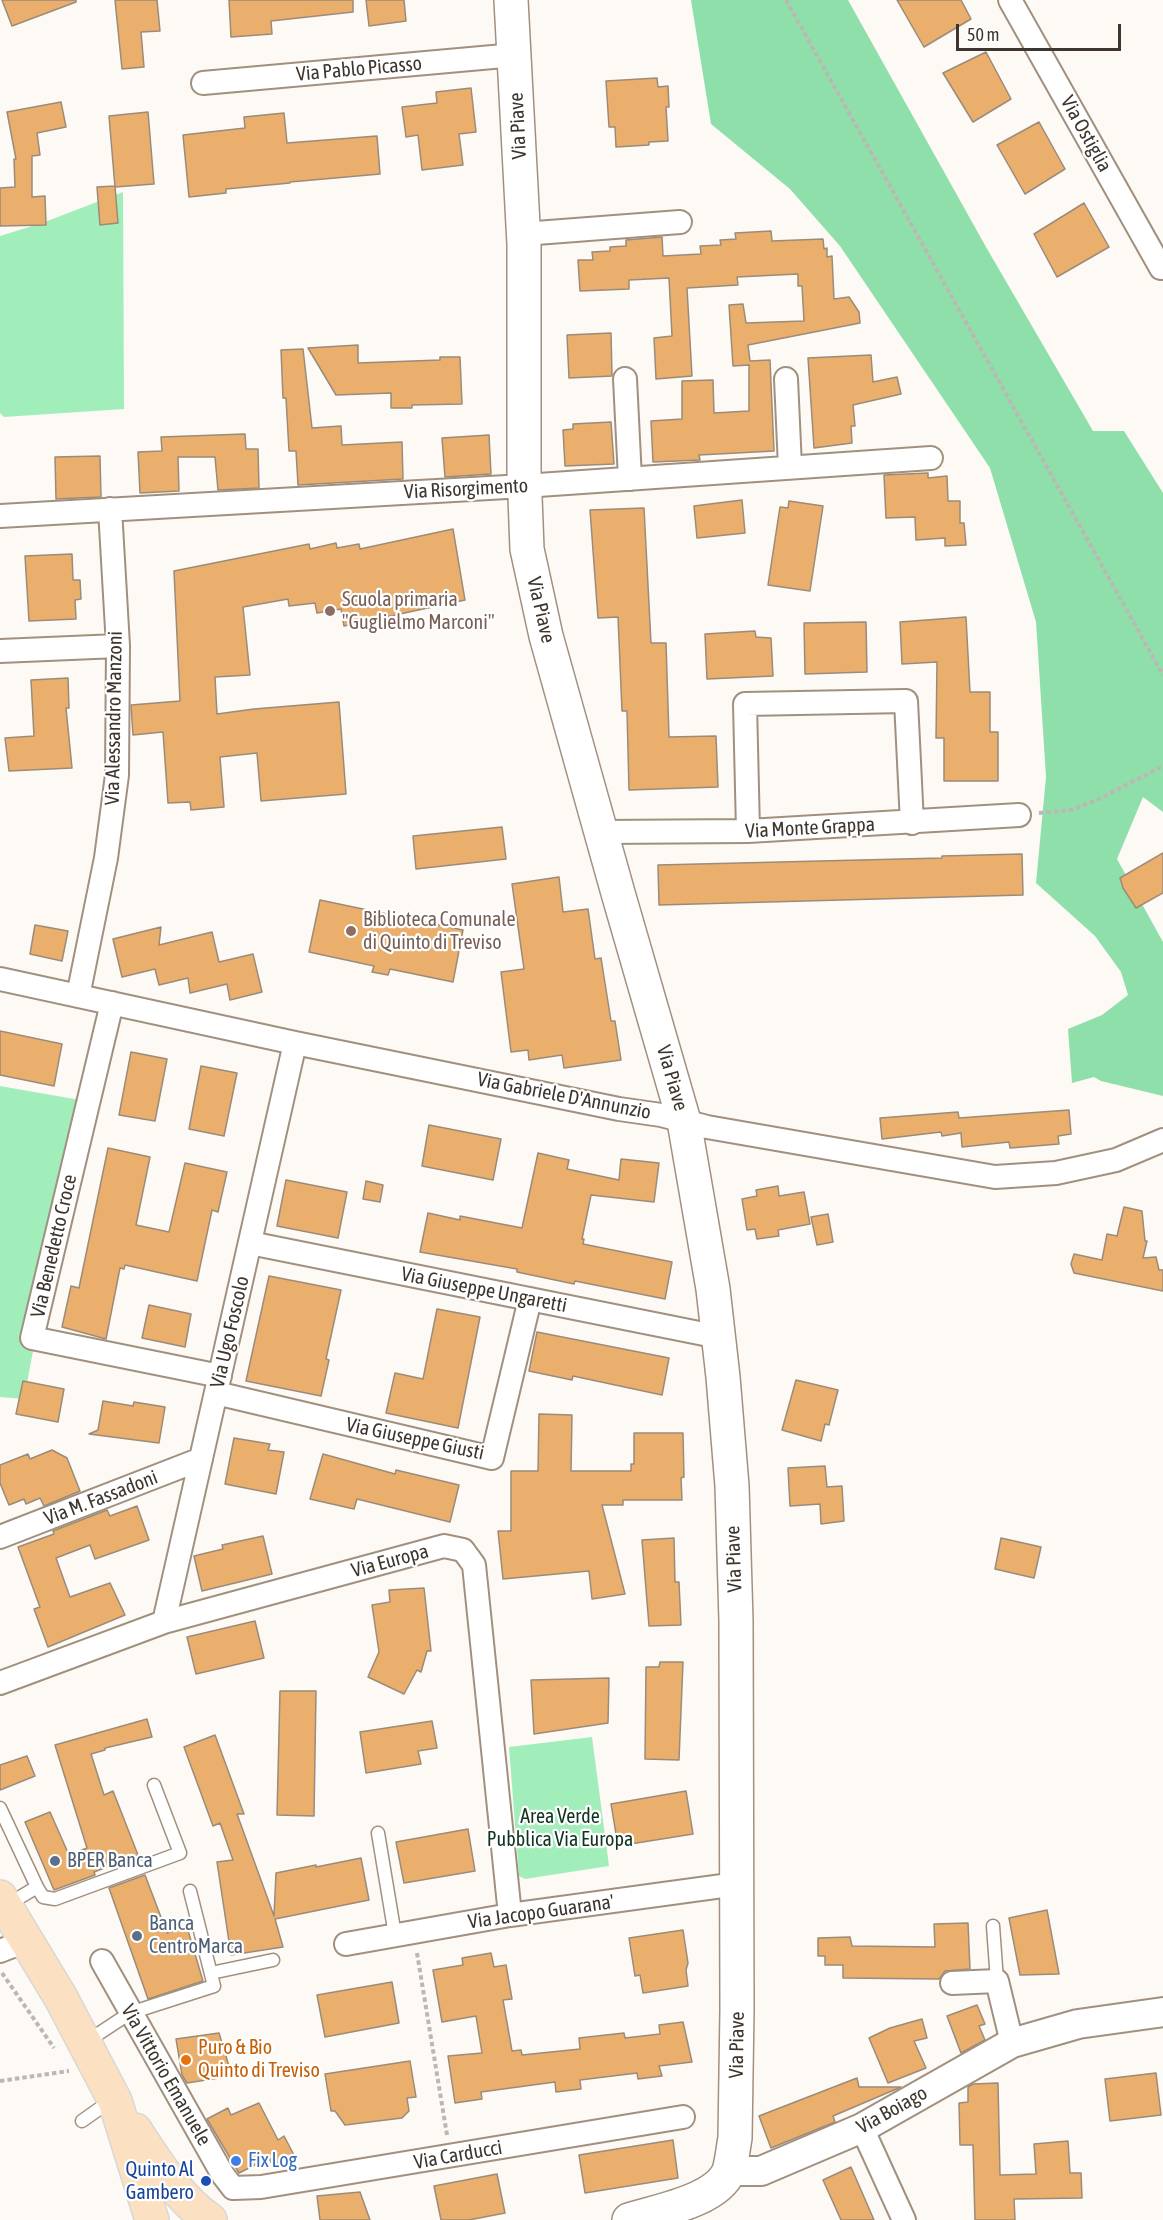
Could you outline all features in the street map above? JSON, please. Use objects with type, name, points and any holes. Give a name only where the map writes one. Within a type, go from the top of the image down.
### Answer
[{"type":"main road","name":"Via Piave","points":[[511,0],[523,234],[524,486],[527,549],[546,636],[684,1121],[719,1337],[732,1486],[736,1621],[736,2118],[729,2171]]},
{"type":"main road","points":[[3,1902],[14,1946],[70,2054],[114,2100],[183,2196],[198,2212],[210,2220]]},
{"type":"main road","points":[[114,2100],[152,2220]]},
{"type":"main road","points":[[629,2220],[691,2201],[712,2191],[729,2171]]},
{"type":"street","name":"Via Ostiglia","points":[[1010,0],[1161,268]]},
{"type":"street","name":"Via Pablo Picasso","points":[[203,83],[515,55]]},
{"type":"street","points":[[523,234],[680,222]]},
{"type":"street","points":[[626,379],[630,478]]},
{"type":"street","points":[[786,379],[790,467]]},
{"type":"street","name":"Via Risorgimento","points":[[0,516],[524,486],[931,458]]},
{"type":"street","name":"Via Alessandro Manzoni","points":[[78,996],[106,858],[117,775],[118,646],[110,509]]},
{"type":"street","points":[[0,651],[118,646]]},
{"type":"street","points":[[748,831],[745,705],[906,701],[912,823]]},
{"type":"street","name":"Via Monte Grappa","points":[[601,832],[748,831],[1019,815]]},
{"type":"street","name":"Via Gabriele D'Annunzio","points":[[0,979],[295,1043],[707,1127],[995,1177],[1056,1173],[1116,1160],[1163,1140]]},
{"type":"street","name":"Via Benedetto Croce","points":[[112,1004],[32,1338],[218,1384]]},
{"type":"street","name":"Via Ugo Foscolo","points":[[164,1622],[295,1043]]},
{"type":"street","name":"Via Giuseppe Ungaretti","points":[[250,1243],[719,1337]]},
{"type":"street","name":"Via Giuseppe Giusti","points":[[218,1384],[492,1458],[530,1299]]},
{"type":"street","name":"Via M. Fassadoni","points":[[0,1538],[201,1459]]},
{"type":"street","name":"Via Europa","points":[[0,1683],[164,1622],[444,1546],[463,1550],[474,1565],[510,1915]]},
{"type":"street","name":"Via Jacopo Guarana'","points":[[346,1944],[510,1915],[737,1884]]},
{"type":"street","name":"Via Vittorio Emanuele","points":[[102,1961],[233,2188]]},
{"type":"street","points":[[952,1983],[997,1981],[1012,2043]]},
{"type":"street","name":"Via Boiago","points":[[729,2171],[761,2171],[862,2128],[1012,2043],[1078,2024],[1163,2012]]},
{"type":"street","name":"Via Carducci","points":[[233,2188],[261,2187],[450,2157],[683,2116]]},
{"type":"street","points":[[862,2128],[904,2220]]},
{"type":"lane","points":[[0,1808],[43,1897],[55,1899],[180,1853],[154,1785]]},
{"type":"lane","points":[[378,1833],[404,1933]]},
{"type":"lane","points":[[3,1902],[37,1887]]},
{"type":"lane","points":[[70,2054],[130,2013],[214,1986],[190,1891]]},
{"type":"lane","points":[[993,1926],[997,1981]]},
{"type":"lane","points":[[211,1973],[273,1960]]},
{"type":"lane","points":[[82,2121],[114,2100]]},
{"type":"path","points":[[786,0],[1163,675]]},
{"type":"path","points":[[1019,815],[1071,810],[1097,800],[1163,766]]},
{"type":"path","points":[[404,1933],[450,2157]]},
{"type":"path","points":[[0,1970],[70,2054],[69,2071],[74,2078]]},
{"type":"path","points":[[0,2081],[69,2071]]},
{"type":"green space","points":[[691,0],[848,0],[986,247],[1093,431],[1124,431],[1163,493],[1163,812],[1143,797],[1117,859],[1163,942],[1163,1096],[1101,1081],[1094,1077],[1072,1083],[1068,1029],[1102,1015],[1128,995],[1121,972],[1095,936],[1036,883],[1046,777],[1036,622],[990,468],[840,246],[790,189],[711,124]]},
{"type":"green space","points":[[123,192],[124,409],[4,417],[0,413],[0,236],[42,223]]},
{"type":"green space","points":[[0,1086],[80,1100],[24,1399],[0,1397]]},
{"type":"green space","name":"Area Verde Pubblica Via Europa","points":[[592,1737],[609,1866],[525,1879],[519,1876],[509,1747]]},
{"type":"building","points":[[2,0],[76,0],[76,2],[12,26]]},
{"type":"building","points":[[115,0],[157,0],[160,31],[141,32],[144,67],[122,69]]},
{"type":"building","points":[[229,0],[353,0],[353,12],[271,21],[272,34],[231,37]]},
{"type":"building","points":[[366,0],[404,0],[406,21],[369,26]]},
{"type":"building","points":[[897,0],[961,0],[971,19],[924,47]]},
{"type":"building","points":[[986,52],[1011,99],[973,122],[943,73]]},
{"type":"building","points":[[657,78],[658,87],[668,86],[669,107],[666,107],[668,141],[616,147],[615,127],[609,127],[606,81]]},
{"type":"building","points":[[471,88],[476,132],[459,134],[463,165],[422,170],[418,135],[406,137],[402,107],[437,103],[436,92]]},
{"type":"building","points":[[61,102],[66,127],[37,133],[40,155],[32,156],[32,197],[45,196],[46,225],[0,226],[0,188],[15,187],[14,159],[16,159],[7,112]]},
{"type":"building","points":[[148,112],[154,184],[115,187],[109,116]]},
{"type":"building","points":[[284,113],[287,143],[377,136],[380,174],[226,189],[226,193],[189,197],[183,135],[245,128],[244,117]]},
{"type":"building","points":[[1039,122],[1065,169],[1025,194],[997,145]]},
{"type":"building","points":[[115,186],[118,223],[100,225],[97,187]]},
{"type":"building","points":[[1084,203],[1109,247],[1057,277],[1034,234]]},
{"type":"building","points":[[771,231],[772,241],[823,239],[824,249],[827,248],[827,257],[832,256],[834,299],[849,297],[859,312],[860,323],[748,345],[750,361],[770,360],[774,451],[699,455],[700,460],[653,462],[651,421],[682,419],[682,381],[713,380],[714,413],[749,411],[749,365],[733,366],[729,305],[743,304],[746,323],[804,321],[802,286],[798,286],[798,274],[737,277],[738,285],[687,288],[692,376],[656,379],[654,338],[672,336],[669,278],[629,280],[629,289],[580,291],[578,260],[593,260],[592,252],[610,251],[610,247],[626,246],[626,240],[662,237],[663,256],[701,254],[700,246],[721,245],[720,240],[736,239],[735,233]]},
{"type":"building","points":[[611,333],[612,376],[569,378],[567,335]]},
{"type":"building","points":[[358,345],[358,363],[440,360],[440,357],[460,357],[462,404],[412,405],[412,408],[391,408],[391,393],[336,395],[308,348]]},
{"type":"building","points":[[303,349],[312,428],[341,426],[342,445],[402,442],[403,479],[298,485],[296,451],[289,451],[281,350]]},
{"type":"building","points":[[871,355],[873,382],[897,377],[901,394],[853,405],[855,426],[851,426],[852,443],[814,448],[808,358]]},
{"type":"building","points":[[611,422],[614,464],[565,466],[563,430],[573,429],[573,424]]},
{"type":"building","points":[[245,434],[246,449],[258,449],[259,488],[218,490],[215,457],[178,457],[179,491],[140,493],[138,452],[162,451],[161,437]]},
{"type":"building","points":[[489,435],[491,474],[445,477],[442,438]]},
{"type":"building","points":[[100,456],[101,497],[56,499],[55,457]]},
{"type":"building","points":[[928,473],[928,478],[947,476],[948,501],[960,501],[960,523],[964,523],[966,545],[945,546],[945,538],[916,540],[915,517],[886,518],[884,475]]},
{"type":"building","points":[[742,500],[745,533],[697,538],[694,506]]},
{"type":"building","points":[[789,501],[823,506],[810,591],[768,585],[780,507],[788,508]]},
{"type":"building","points":[[644,508],[651,643],[666,643],[669,737],[716,736],[718,787],[629,790],[627,711],[622,711],[618,617],[598,618],[590,510]]},
{"type":"building","points":[[453,529],[465,600],[344,626],[341,609],[317,613],[315,603],[289,606],[288,599],[243,607],[250,675],[215,677],[217,714],[339,702],[346,794],[261,801],[257,753],[220,757],[224,807],[191,810],[190,802],[168,803],[163,732],[133,735],[131,705],[180,701],[174,571],[309,544],[310,549],[336,543],[337,548],[359,544],[360,549]]},
{"type":"building","points":[[72,554],[73,580],[80,580],[81,599],[75,600],[76,619],[29,621],[25,556]]},
{"type":"building","points":[[966,617],[970,692],[990,692],[990,732],[998,732],[998,781],[944,781],[944,738],[936,738],[937,662],[902,664],[900,622]]},
{"type":"building","points":[[866,622],[867,672],[805,674],[804,623]]},
{"type":"building","points":[[755,631],[756,637],[771,638],[773,676],[707,679],[705,634]]},
{"type":"building","points":[[68,678],[69,708],[66,708],[72,768],[9,771],[5,738],[34,736],[31,680]]},
{"type":"building","points":[[502,827],[506,859],[416,869],[413,836]]},
{"type":"building","points":[[1163,853],[1163,893],[1136,908],[1123,888],[1120,878]]},
{"type":"building","points":[[1022,854],[1023,895],[659,905],[658,865]]},
{"type":"building","points":[[559,877],[563,912],[588,909],[595,959],[601,958],[611,1021],[615,1021],[621,1060],[564,1068],[562,1055],[529,1060],[528,1050],[511,1052],[501,972],[524,969],[512,884]]},
{"type":"building","points":[[320,900],[463,930],[453,982],[390,969],[388,975],[372,972],[374,966],[309,952]]},
{"type":"building","points":[[35,925],[68,931],[62,961],[30,954]]},
{"type":"building","points":[[161,927],[159,945],[212,932],[219,962],[253,954],[262,992],[230,1000],[227,984],[190,993],[188,978],[159,985],[155,969],[122,977],[113,939]]},
{"type":"building","points":[[0,1031],[62,1044],[54,1086],[0,1075]]},
{"type":"building","points":[[131,1052],[167,1059],[155,1121],[119,1115]]},
{"type":"building","points":[[201,1066],[237,1073],[224,1136],[189,1129]]},
{"type":"building","points":[[1069,1110],[1071,1134],[1058,1136],[1059,1144],[1010,1148],[1009,1142],[962,1147],[961,1133],[942,1136],[941,1132],[882,1139],[880,1118],[958,1112],[959,1118]]},
{"type":"building","points":[[429,1125],[501,1139],[493,1180],[422,1166]]},
{"type":"building","points":[[108,1148],[150,1157],[136,1225],[169,1232],[185,1163],[227,1172],[218,1212],[212,1210],[197,1281],[125,1265],[124,1269],[120,1268],[106,1339],[62,1327],[71,1286],[79,1288]]},
{"type":"building","points":[[538,1153],[569,1160],[567,1169],[619,1180],[621,1159],[659,1163],[654,1202],[591,1195],[582,1239],[584,1239],[583,1244],[672,1262],[665,1299],[575,1281],[574,1284],[517,1272],[517,1269],[420,1252],[428,1213],[460,1220],[460,1216],[522,1228]]},
{"type":"building","points":[[286,1180],[347,1192],[338,1238],[277,1226]]},
{"type":"building","points":[[366,1181],[383,1185],[380,1202],[363,1199]]},
{"type":"building","points":[[778,1186],[779,1196],[804,1192],[810,1224],[778,1230],[779,1236],[757,1239],[755,1229],[747,1230],[742,1199],[757,1196],[756,1190]]},
{"type":"building","points":[[1124,1207],[1142,1211],[1145,1241],[1147,1241],[1143,1258],[1156,1257],[1159,1270],[1163,1270],[1163,1291],[1074,1273],[1071,1264],[1074,1254],[1102,1260],[1107,1234],[1117,1236]]},
{"type":"building","points":[[828,1214],[833,1242],[817,1245],[811,1217]]},
{"type":"building","points":[[269,1276],[341,1290],[326,1359],[329,1360],[321,1396],[246,1381]]},
{"type":"building","points":[[149,1305],[191,1314],[185,1347],[142,1338]]},
{"type":"building","points":[[437,1309],[480,1317],[458,1428],[386,1413],[395,1373],[423,1379]]},
{"type":"building","points":[[537,1332],[669,1358],[662,1395],[573,1376],[572,1380],[529,1371]]},
{"type":"building","points":[[796,1380],[838,1390],[829,1425],[825,1424],[821,1441],[782,1430]]},
{"type":"building","points":[[23,1381],[64,1389],[58,1422],[16,1414]]},
{"type":"building","points":[[103,1401],[133,1406],[134,1402],[165,1407],[159,1443],[89,1434],[98,1430]]},
{"type":"building","points":[[539,1414],[572,1415],[571,1471],[631,1471],[631,1464],[634,1464],[634,1433],[683,1433],[682,1500],[623,1500],[623,1505],[602,1505],[625,1594],[592,1599],[589,1571],[503,1579],[498,1531],[511,1531],[511,1471],[538,1471]]},
{"type":"building","points":[[234,1438],[270,1444],[268,1450],[284,1452],[276,1494],[225,1484]]},
{"type":"building","points":[[52,1450],[67,1458],[80,1491],[44,1506],[40,1498],[26,1504],[24,1499],[9,1505],[0,1483],[0,1465],[28,1454],[30,1459]]},
{"type":"building","points":[[323,1454],[395,1474],[396,1470],[459,1485],[450,1522],[357,1499],[354,1509],[310,1499]]},
{"type":"building","points":[[825,1466],[827,1487],[842,1486],[844,1521],[821,1524],[820,1504],[790,1506],[788,1468]]},
{"type":"building","points":[[137,1506],[149,1540],[95,1559],[90,1545],[56,1558],[70,1597],[110,1583],[125,1615],[48,1647],[34,1609],[40,1607],[18,1547],[54,1534],[53,1531],[107,1510],[110,1516]]},
{"type":"building","points":[[263,1536],[272,1574],[202,1591],[194,1556],[223,1549],[222,1545]]},
{"type":"building","points":[[674,1538],[675,1582],[679,1582],[681,1625],[649,1626],[642,1540]]},
{"type":"building","points":[[1001,1538],[1041,1547],[1034,1578],[995,1569]]},
{"type":"building","points":[[424,1588],[431,1651],[427,1651],[421,1672],[417,1670],[404,1694],[368,1677],[379,1652],[372,1605],[390,1602],[389,1590]]},
{"type":"building","points":[[255,1621],[264,1658],[196,1674],[187,1637]]},
{"type":"building","points":[[660,1662],[683,1662],[679,1760],[645,1759],[646,1667],[659,1667]]},
{"type":"building","points":[[609,1678],[608,1723],[534,1734],[531,1680]]},
{"type":"building","points":[[280,1691],[316,1691],[314,1816],[277,1815]]},
{"type":"building","points":[[147,1719],[152,1737],[105,1748],[105,1750],[91,1754],[104,1795],[113,1791],[138,1855],[94,1872],[95,1875],[54,1890],[25,1822],[50,1812],[69,1855],[87,1848],[55,1745]]},
{"type":"building","points":[[432,1721],[437,1748],[418,1751],[421,1764],[366,1773],[360,1732]]},
{"type":"building","points":[[215,1735],[244,1814],[237,1814],[274,1916],[276,1873],[316,1865],[316,1867],[361,1858],[369,1900],[275,1919],[283,1947],[231,1955],[217,1862],[233,1860],[220,1823],[213,1826],[184,1747]]},
{"type":"building","points":[[27,1756],[35,1776],[0,1790],[0,1765]]},
{"type":"building","points":[[686,1791],[693,1834],[618,1846],[611,1804]]},
{"type":"building","points":[[468,1829],[475,1871],[404,1883],[396,1842]]},
{"type":"building","points":[[145,1875],[167,1933],[187,1927],[203,1981],[148,1999],[109,1888]]},
{"type":"building","points":[[1047,1910],[1059,1974],[1020,1975],[1009,1918]]},
{"type":"building","points":[[968,1923],[970,1969],[945,1971],[939,1979],[843,1978],[843,1965],[825,1965],[825,1956],[818,1956],[818,1938],[850,1937],[852,1946],[935,1947],[934,1924]]},
{"type":"building","points":[[683,1930],[688,1963],[686,1970],[688,1986],[643,1993],[640,1975],[635,1976],[629,1938]]},
{"type":"building","points":[[491,1953],[494,1967],[506,1965],[512,1999],[503,2000],[512,2051],[521,2050],[522,2055],[580,2049],[579,2038],[624,2033],[625,2038],[660,2034],[659,2025],[683,2022],[692,2062],[659,2066],[662,2076],[638,2079],[637,2073],[580,2080],[581,2089],[556,2092],[555,2082],[481,2092],[482,2099],[455,2103],[448,2056],[482,2053],[476,2016],[442,2022],[433,1970],[463,1965],[462,1958]]},
{"type":"building","points":[[392,1982],[399,2023],[325,2037],[317,1995]]},
{"type":"building","points":[[977,2005],[985,2024],[979,2026],[985,2040],[961,2053],[947,2016]]},
{"type":"building","points":[[922,2019],[927,2038],[914,2041],[926,2068],[888,2083],[869,2038],[890,2028]]},
{"type":"building","points":[[219,2033],[232,2076],[187,2083],[182,2075],[176,2039]]},
{"type":"building","points":[[410,2061],[416,2097],[407,2098],[409,2111],[402,2118],[345,2125],[335,2111],[331,2111],[325,2074]]},
{"type":"building","points":[[1156,2073],[1161,2115],[1110,2121],[1105,2079]]},
{"type":"building","points":[[857,2078],[859,2087],[901,2087],[833,2116],[835,2122],[771,2148],[759,2116]]},
{"type":"building","points":[[998,2083],[1000,2175],[1036,2174],[1034,2144],[1068,2141],[1070,2173],[1081,2173],[1082,2198],[1014,2199],[1015,2220],[975,2220],[973,2145],[960,2145],[959,2103],[968,2102],[968,2087],[973,2084]]},
{"type":"building","points":[[259,2103],[278,2140],[284,2136],[294,2155],[273,2166],[269,2158],[239,2173],[207,2119],[228,2108],[231,2115]]},
{"type":"building","points":[[673,2140],[678,2178],[585,2193],[579,2155]]},
{"type":"building","points":[[851,2167],[874,2220],[841,2220],[823,2180]]},
{"type":"building","points":[[497,2174],[505,2213],[469,2220],[441,2220],[434,2186]]},
{"type":"building","points":[[360,2192],[370,2220],[320,2220],[317,2196]]},
{"type":"place","name":"Scuola primaria \"Guglielmo Marconi\"","points":[[330,611]]},
{"type":"place","name":"Biblioteca Comunale di Quinto di Treviso","points":[[351,931]]},
{"type":"place","name":"BPER Banca","points":[[55,1861]]},
{"type":"place","name":"Banca CentroMarca","points":[[137,1936]]},
{"type":"place","name":"Puro & Bio Quinto di Treviso","points":[[186,2060]]},
{"type":"place","name":"Fix Log","points":[[236,2161]]},
{"type":"place","name":"Quinto Al Gambero","points":[[206,2181]]}]
